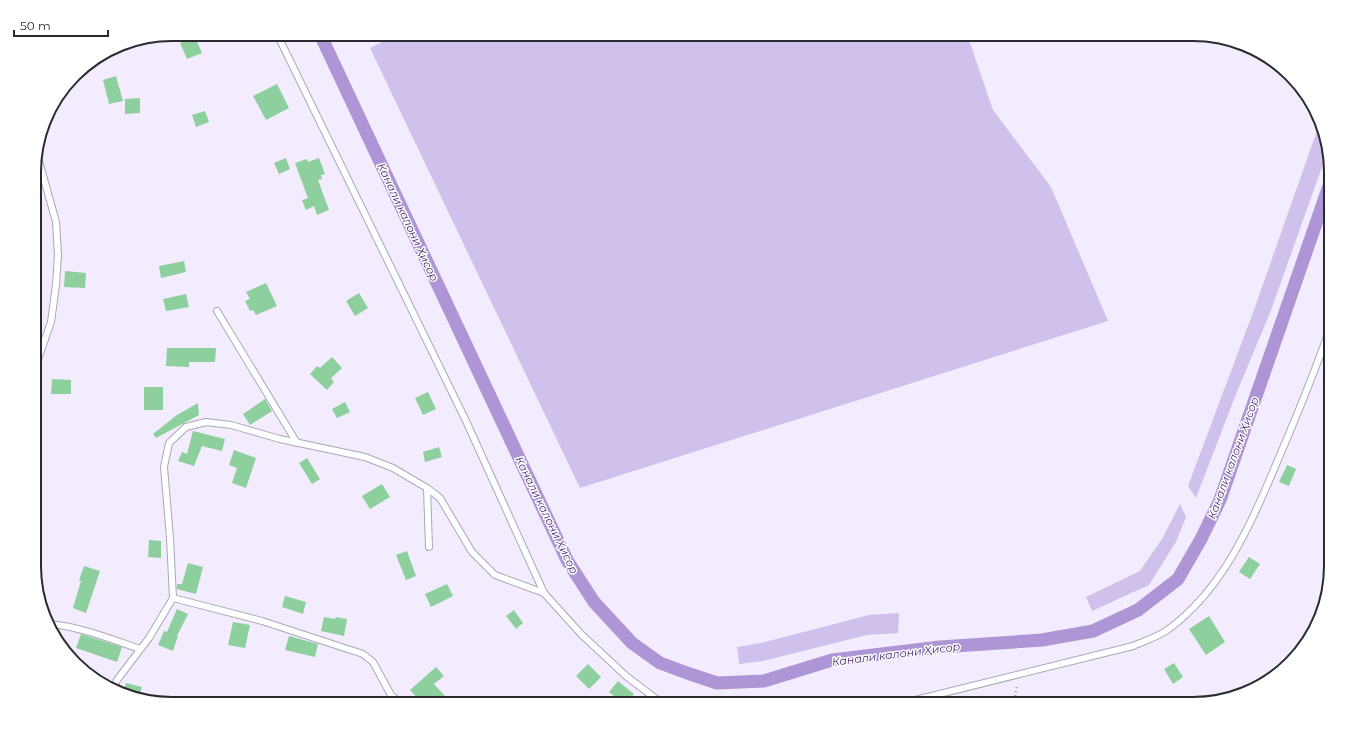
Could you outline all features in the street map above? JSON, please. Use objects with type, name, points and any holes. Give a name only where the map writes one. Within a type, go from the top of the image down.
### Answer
[{"type":"lane","points":[[280,41],[466,421],[544,593],[581,634],[626,676],[654,697]]},
{"type":"lane","points":[[41,168],[56,222],[58,255],[51,322],[41,351]]},
{"type":"lane","points":[[217,311],[297,443]]},
{"type":"lane","points":[[927,697],[1133,646],[1165,631],[1188,613],[1218,580],[1242,539],[1307,392],[1324,345]]},
{"type":"lane","points":[[116,684],[149,638],[173,598],[164,467],[169,443],[186,427],[206,422],[231,425],[280,439],[365,457],[393,468],[427,488],[440,498],[472,552],[495,575],[544,593]]},
{"type":"lane","points":[[427,488],[429,547]]},
{"type":"lane","points":[[173,598],[262,621],[363,654],[373,662],[393,697]]},
{"type":"lane","points":[[55,624],[63,625],[100,635],[140,649]]},
{"type":"path","points":[[1015,697],[1019,674]]},
{"type":"shaded area","points":[[384,41],[969,41],[993,110],[1051,187],[1108,321],[580,488],[370,48]]},
{"type":"shaded area","points":[[1317,130],[1320,138],[1323,163],[1270,313],[1236,394],[1196,498],[1188,486],[1255,307]]},
{"type":"shaded area","points":[[1180,504],[1186,517],[1176,542],[1149,585],[1092,611],[1086,597],[1140,571],[1162,539]]},
{"type":"shaded area","points":[[899,613],[898,633],[867,635],[763,661],[739,664],[737,647],[761,643],[869,615]]},
{"type":"building","points":[[185,41],[197,41],[202,53],[187,59],[180,43]]},
{"type":"building","points":[[116,76],[123,101],[109,104],[103,80]]},
{"type":"building","points":[[277,84],[289,108],[266,120],[253,96]]},
{"type":"building","points":[[140,98],[140,113],[125,114],[125,99]]},
{"type":"building","points":[[205,111],[209,122],[196,127],[192,115]]},
{"type":"building","points":[[286,158],[290,169],[279,174],[274,163]]},
{"type":"building","points":[[319,158],[325,174],[321,175],[322,179],[318,180],[329,210],[317,215],[314,206],[306,210],[302,200],[308,198],[295,163],[307,159],[308,162]]},
{"type":"building","points":[[184,261],[186,272],[161,278],[159,266]]},
{"type":"building","points":[[65,271],[86,273],[85,288],[64,287]]},
{"type":"building","points":[[266,283],[277,306],[256,315],[253,310],[250,311],[245,301],[250,299],[246,292]]},
{"type":"building","points":[[359,293],[368,308],[355,316],[346,301]]},
{"type":"building","points":[[186,294],[189,307],[166,311],[163,299]]},
{"type":"building","points":[[167,348],[216,348],[215,362],[189,362],[189,367],[166,366]]},
{"type":"building","points":[[332,357],[342,368],[331,378],[334,382],[327,390],[310,374],[317,366],[320,368]]},
{"type":"building","points":[[52,379],[71,380],[71,394],[51,394]]},
{"type":"building","points":[[144,387],[163,387],[163,410],[144,410]]},
{"type":"building","points":[[428,392],[436,409],[423,415],[415,398]]},
{"type":"building","points":[[265,399],[272,411],[250,425],[243,414]]},
{"type":"building","points":[[345,402],[350,412],[337,418],[332,409]]},
{"type":"building","points":[[198,403],[199,415],[156,438],[153,434],[177,415]]},
{"type":"building","points":[[193,431],[225,439],[222,451],[202,446],[194,466],[178,461],[182,452],[187,454]]},
{"type":"building","points":[[439,447],[442,457],[425,462],[423,452]]},
{"type":"building","points":[[234,450],[256,458],[246,488],[232,483],[237,468],[229,465]]},
{"type":"building","points":[[307,458],[320,479],[312,484],[299,463]]},
{"type":"building","points":[[1287,465],[1296,469],[1289,486],[1279,482]]},
{"type":"building","points":[[382,484],[390,497],[370,509],[362,496]]},
{"type":"building","points":[[149,540],[161,541],[161,558],[148,557]]},
{"type":"building","points":[[407,551],[416,576],[406,580],[396,555]]},
{"type":"building","points":[[1249,557],[1260,564],[1250,579],[1239,572]]},
{"type":"building","points":[[188,563],[203,567],[196,594],[177,589],[177,584],[182,584]]},
{"type":"building","points":[[84,566],[100,571],[86,613],[73,608],[81,581],[79,580]]},
{"type":"building","points":[[447,584],[453,596],[431,607],[425,594]]},
{"type":"building","points":[[285,596],[306,602],[303,614],[282,607]]},
{"type":"building","points":[[177,609],[188,614],[177,636],[173,651],[158,645],[164,631],[167,632]]},
{"type":"building","points":[[514,610],[523,623],[516,629],[506,616]]},
{"type":"building","points":[[1209,616],[1225,642],[1206,655],[1189,629]]},
{"type":"building","points":[[324,617],[347,619],[344,636],[321,631]]},
{"type":"building","points":[[233,622],[250,625],[245,648],[228,645]]},
{"type":"building","points":[[81,634],[122,647],[117,662],[76,648]]},
{"type":"building","points":[[289,636],[318,644],[315,657],[285,650]]},
{"type":"building","points":[[1174,663],[1183,677],[1173,684],[1164,669]]},
{"type":"building","points":[[588,664],[601,677],[589,689],[576,676]]},
{"type":"building","points":[[436,667],[444,676],[434,684],[446,697],[416,697],[410,690]]},
{"type":"building","points":[[618,681],[634,694],[632,697],[615,697],[609,692]]},
{"type":"building","points":[[126,683],[142,687],[140,692],[125,688]]},
{"type":"waterway","name":"Канали калони Ҳисор","points":[[323,41],[567,560],[594,602],[632,643],[660,663],[717,683],[764,681],[832,660],[940,647],[1042,640],[1093,631],[1138,610],[1178,579],[1201,539],[1220,500],[1324,200]]}]
